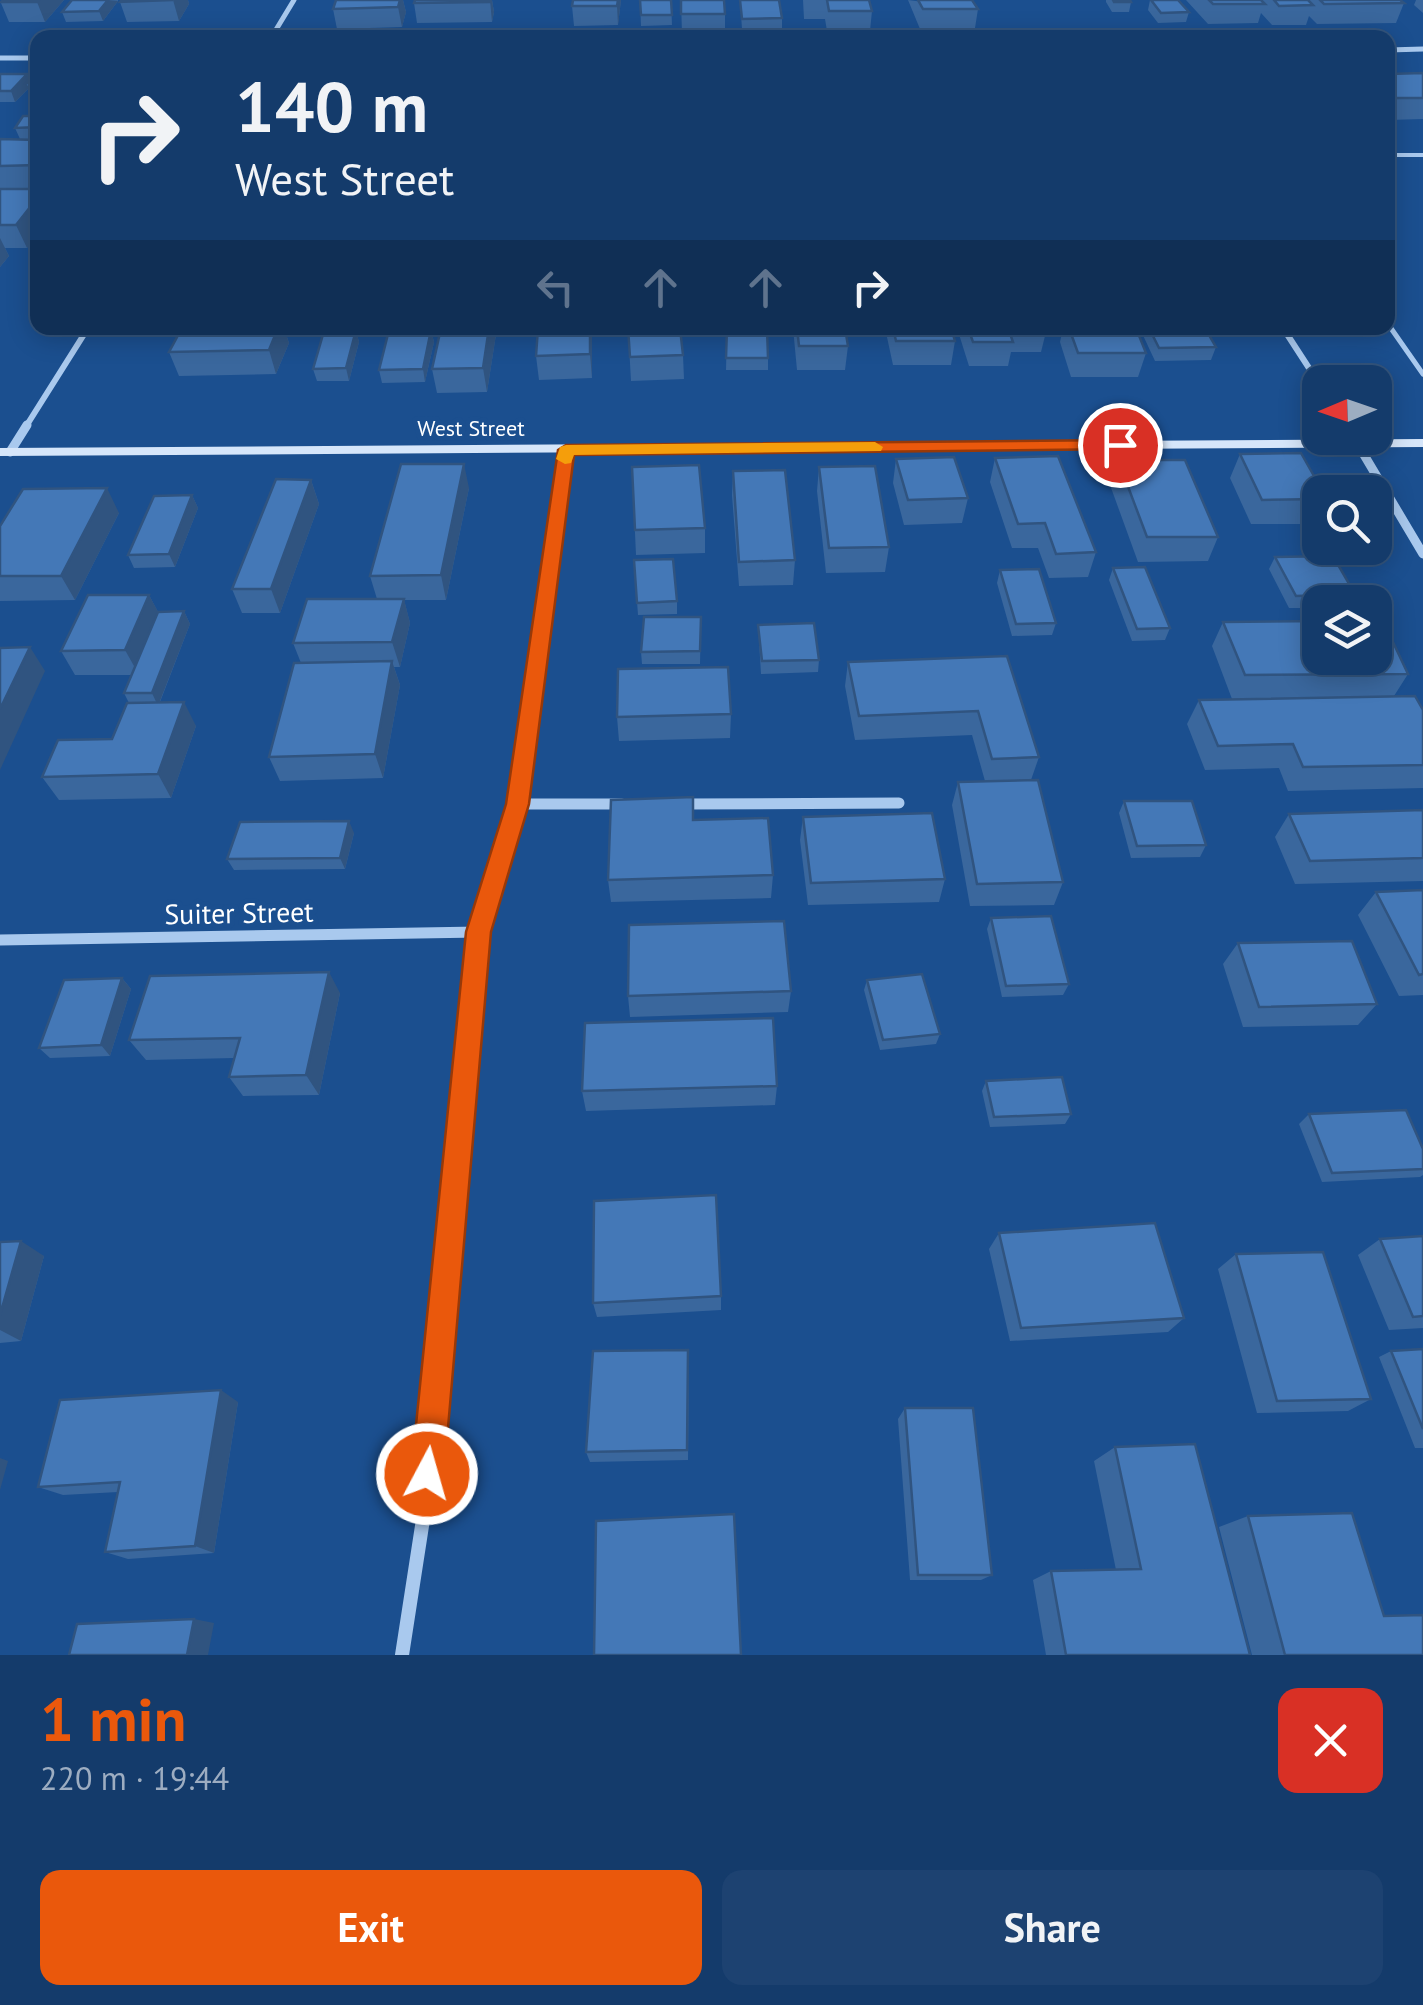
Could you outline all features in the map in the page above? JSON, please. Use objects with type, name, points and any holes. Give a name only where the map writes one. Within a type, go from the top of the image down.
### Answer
[{"type":"street","points":[[276,30],[294,0]]},
{"type":"street","points":[[1395,50],[1423,49]]},
{"type":"street","points":[[0,58],[30,58]]},
{"type":"street","points":[[5,452],[83,335]]},
{"type":"street","points":[[1287,335],[1306,365]]},
{"type":"street","name":"West Street","points":[[5,452],[1302,441]]},
{"type":"street","name":"West Street","points":[[1392,442],[1423,443]]},
{"type":"street","points":[[402,1655],[424,1513],[478,932],[518,804],[566,450]]},
{"type":"street","points":[[1365,455],[1423,554]]},
{"type":"street","points":[[670,804],[899,803]]},
{"type":"street","points":[[518,804],[632,804]]},
{"type":"street","name":"Suiter Street","points":[[0,940],[478,932]]},
{"type":"lane","points":[[1395,155],[1423,155]]},
{"type":"lane","points":[[1395,334],[1423,374]]},
{"type":"building","points":[[4,0],[39,0],[1,2]]},
{"type":"building","points":[[72,0],[108,0],[99,11],[62,12]]},
{"type":"building","points":[[336,0],[400,0],[398,7],[333,9]]},
{"type":"building","points":[[490,0],[490,2],[414,3]]},
{"type":"building","points":[[573,0],[618,0],[617,6],[572,6]]},
{"type":"building","points":[[640,0],[671,0],[672,15],[641,15]]},
{"type":"building","points":[[681,0],[724,0],[725,14],[681,14]]},
{"type":"building","points":[[740,0],[779,0],[782,18],[742,19]]},
{"type":"building","points":[[827,0],[869,0],[872,11],[829,11]]},
{"type":"building","points":[[918,0],[972,0],[978,9],[923,9]]},
{"type":"building","points":[[1151,0],[1178,0],[1189,12],[1161,13]]},
{"type":"building","points":[[1209,0],[1261,0],[1265,4],[1213,4]]},
{"type":"building","points":[[1274,0],[1308,0],[1313,5],[1279,6]]},
{"type":"building","points":[[1320,0],[1400,0],[1404,3],[1324,4]]},
{"type":"building","points":[[1423,73],[1423,98],[1395,98],[1395,74]]},
{"type":"building","points":[[0,74],[27,74],[11,91],[0,91]]},
{"type":"building","points":[[23,116],[30,116],[30,127],[15,128]]},
{"type":"building","points":[[0,139],[30,140],[30,165],[0,166]]},
{"type":"building","points":[[0,189],[30,189],[30,207],[16,225],[0,225]]},
{"type":"building","points":[[178,335],[275,335],[269,350],[169,352]]},
{"type":"building","points":[[323,335],[355,335],[346,368],[313,369]]},
{"type":"building","points":[[388,335],[430,335],[423,369],[379,370]]},
{"type":"building","points":[[439,335],[488,335],[483,368],[432,369]]},
{"type":"building","points":[[538,335],[590,335],[590,354],[536,356]]},
{"type":"building","points":[[628,335],[681,335],[683,355],[630,357]]},
{"type":"building","points":[[727,335],[767,335],[768,358],[726,358]]},
{"type":"building","points":[[798,335],[846,335],[848,346],[799,346]]},
{"type":"building","points":[[895,335],[953,335],[955,341],[896,341]]},
{"type":"building","points":[[970,335],[1010,335],[1013,342],[973,342]]},
{"type":"building","points":[[1072,335],[1139,335],[1146,353],[1078,353]]},
{"type":"building","points":[[1152,335],[1209,335],[1216,347],[1159,348]]},
{"type":"building","points":[[1301,453],[1313,475],[1302,475],[1302,499],[1262,500],[1240,454]]},
{"type":"building","points":[[1058,456],[1096,552],[1056,554],[1045,523],[1018,524],[995,458]]},
{"type":"building","points":[[954,457],[968,498],[908,500],[896,459]]},
{"type":"building","points":[[1118,460],[1185,460],[1218,537],[1147,537]]},
{"type":"building","points":[[401,464],[464,464],[441,575],[370,576]]},
{"type":"building","points":[[699,465],[705,528],[635,530],[632,467]]},
{"type":"building","points":[[875,466],[889,547],[829,548],[819,467]]},
{"type":"building","points":[[785,470],[795,560],[739,562],[733,471]]},
{"type":"building","points":[[276,479],[311,480],[271,589],[232,589]]},
{"type":"building","points":[[107,488],[61,576],[0,576],[0,526],[23,489]]},
{"type":"building","points":[[192,495],[169,554],[128,555],[154,496]]},
{"type":"building","points":[[1275,557],[1302,557],[1302,565],[1338,565],[1350,585],[1302,585],[1302,596],[1296,596]]},
{"type":"building","points":[[673,559],[677,601],[637,603],[634,560]]},
{"type":"building","points":[[1145,567],[1170,628],[1137,629],[1113,568]]},
{"type":"building","points":[[1039,569],[1056,623],[1016,624],[1000,570]]},
{"type":"building","points":[[88,595],[149,595],[125,650],[61,651]]},
{"type":"building","points":[[307,599],[404,599],[392,642],[293,643]]},
{"type":"building","points":[[184,611],[152,693],[124,693],[158,612]]},
{"type":"building","points":[[644,617],[701,617],[700,651],[641,652]]},
{"type":"building","points":[[1302,621],[1302,675],[1245,675],[1223,622]]},
{"type":"building","points":[[814,623],[819,660],[762,661],[758,625]]},
{"type":"building","points":[[1392,640],[1408,674],[1392,674]]},
{"type":"building","points":[[30,647],[0,709],[0,648]]},
{"type":"building","points":[[1007,656],[1039,757],[992,759],[978,711],[859,716],[848,662]]},
{"type":"building","points":[[392,661],[375,754],[269,757],[294,663]]},
{"type":"building","points":[[728,667],[731,714],[617,717],[618,669]]},
{"type":"building","points":[[1415,696],[1423,710],[1423,765],[1303,767],[1293,744],[1218,746],[1199,700]]},
{"type":"building","points":[[184,702],[158,774],[42,777],[58,740],[112,739],[127,703]]},
{"type":"building","points":[[1038,780],[1063,882],[977,884],[958,782]]},
{"type":"building","points":[[693,797],[693,820],[768,818],[773,875],[608,880],[611,800]]},
{"type":"building","points":[[1124,801],[1192,801],[1206,845],[1137,846]]},
{"type":"building","points":[[1423,810],[1423,858],[1310,861],[1289,814]]},
{"type":"building","points":[[932,813],[945,879],[811,883],[803,817]]},
{"type":"building","points":[[349,821],[340,858],[227,859],[240,822]]},
{"type":"building","points":[[1423,890],[1423,974],[1419,975],[1376,892]]},
{"type":"building","points":[[1051,916],[1069,984],[1006,986],[991,918]]},
{"type":"building","points":[[784,921],[791,991],[628,996],[629,925]]},
{"type":"building","points":[[1352,941],[1377,1004],[1259,1007],[1238,943]]},
{"type":"building","points":[[329,972],[306,1075],[229,1077],[240,1038],[129,1040],[150,976]]},
{"type":"building","points":[[922,974],[940,1034],[883,1040],[867,980]]},
{"type":"building","points":[[122,978],[101,1045],[39,1048],[64,980]]},
{"type":"building","points":[[773,1018],[777,1086],[582,1091],[585,1023]]},
{"type":"building","points":[[1062,1077],[1071,1114],[994,1117],[986,1081]]},
{"type":"building","points":[[1406,1110],[1423,1149],[1423,1169],[1332,1173],[1309,1114]]},
{"type":"building","points":[[716,1195],[721,1296],[593,1303],[594,1201]]},
{"type":"building","points":[[1155,1223],[1184,1318],[1021,1328],[999,1233]]},
{"type":"building","points":[[1423,1236],[1423,1316],[1413,1317],[1380,1239]]},
{"type":"building","points":[[21,1241],[0,1315],[0,1242]]},
{"type":"building","points":[[1323,1252],[1371,1399],[1277,1401],[1236,1254]]},
{"type":"building","points":[[1423,1349],[1423,1429],[1391,1351]]},
{"type":"building","points":[[688,1350],[687,1450],[586,1452],[593,1351]]},
{"type":"building","points":[[221,1390],[195,1546],[105,1552],[120,1482],[38,1487],[60,1400]]},
{"type":"building","points":[[905,1408],[973,1408],[992,1575],[918,1575]]},
{"type":"building","points":[[1195,1444],[1250,1655],[1066,1655],[1051,1571],[1141,1569],[1115,1447]]},
{"type":"building","points":[[1352,1513],[1384,1616],[1423,1615],[1423,1655],[1285,1655],[1248,1516]]},
{"type":"building","points":[[734,1514],[741,1655],[594,1655],[596,1521]]},
{"type":"building","points":[[194,1619],[187,1655],[69,1655],[77,1624]]},
{"type":"slow traffic","points":[[565,459],[566,450],[875,447]]},
{"type":"route","points":[[427,1474],[478,932],[518,804],[566,450],[1120,445]]}]
